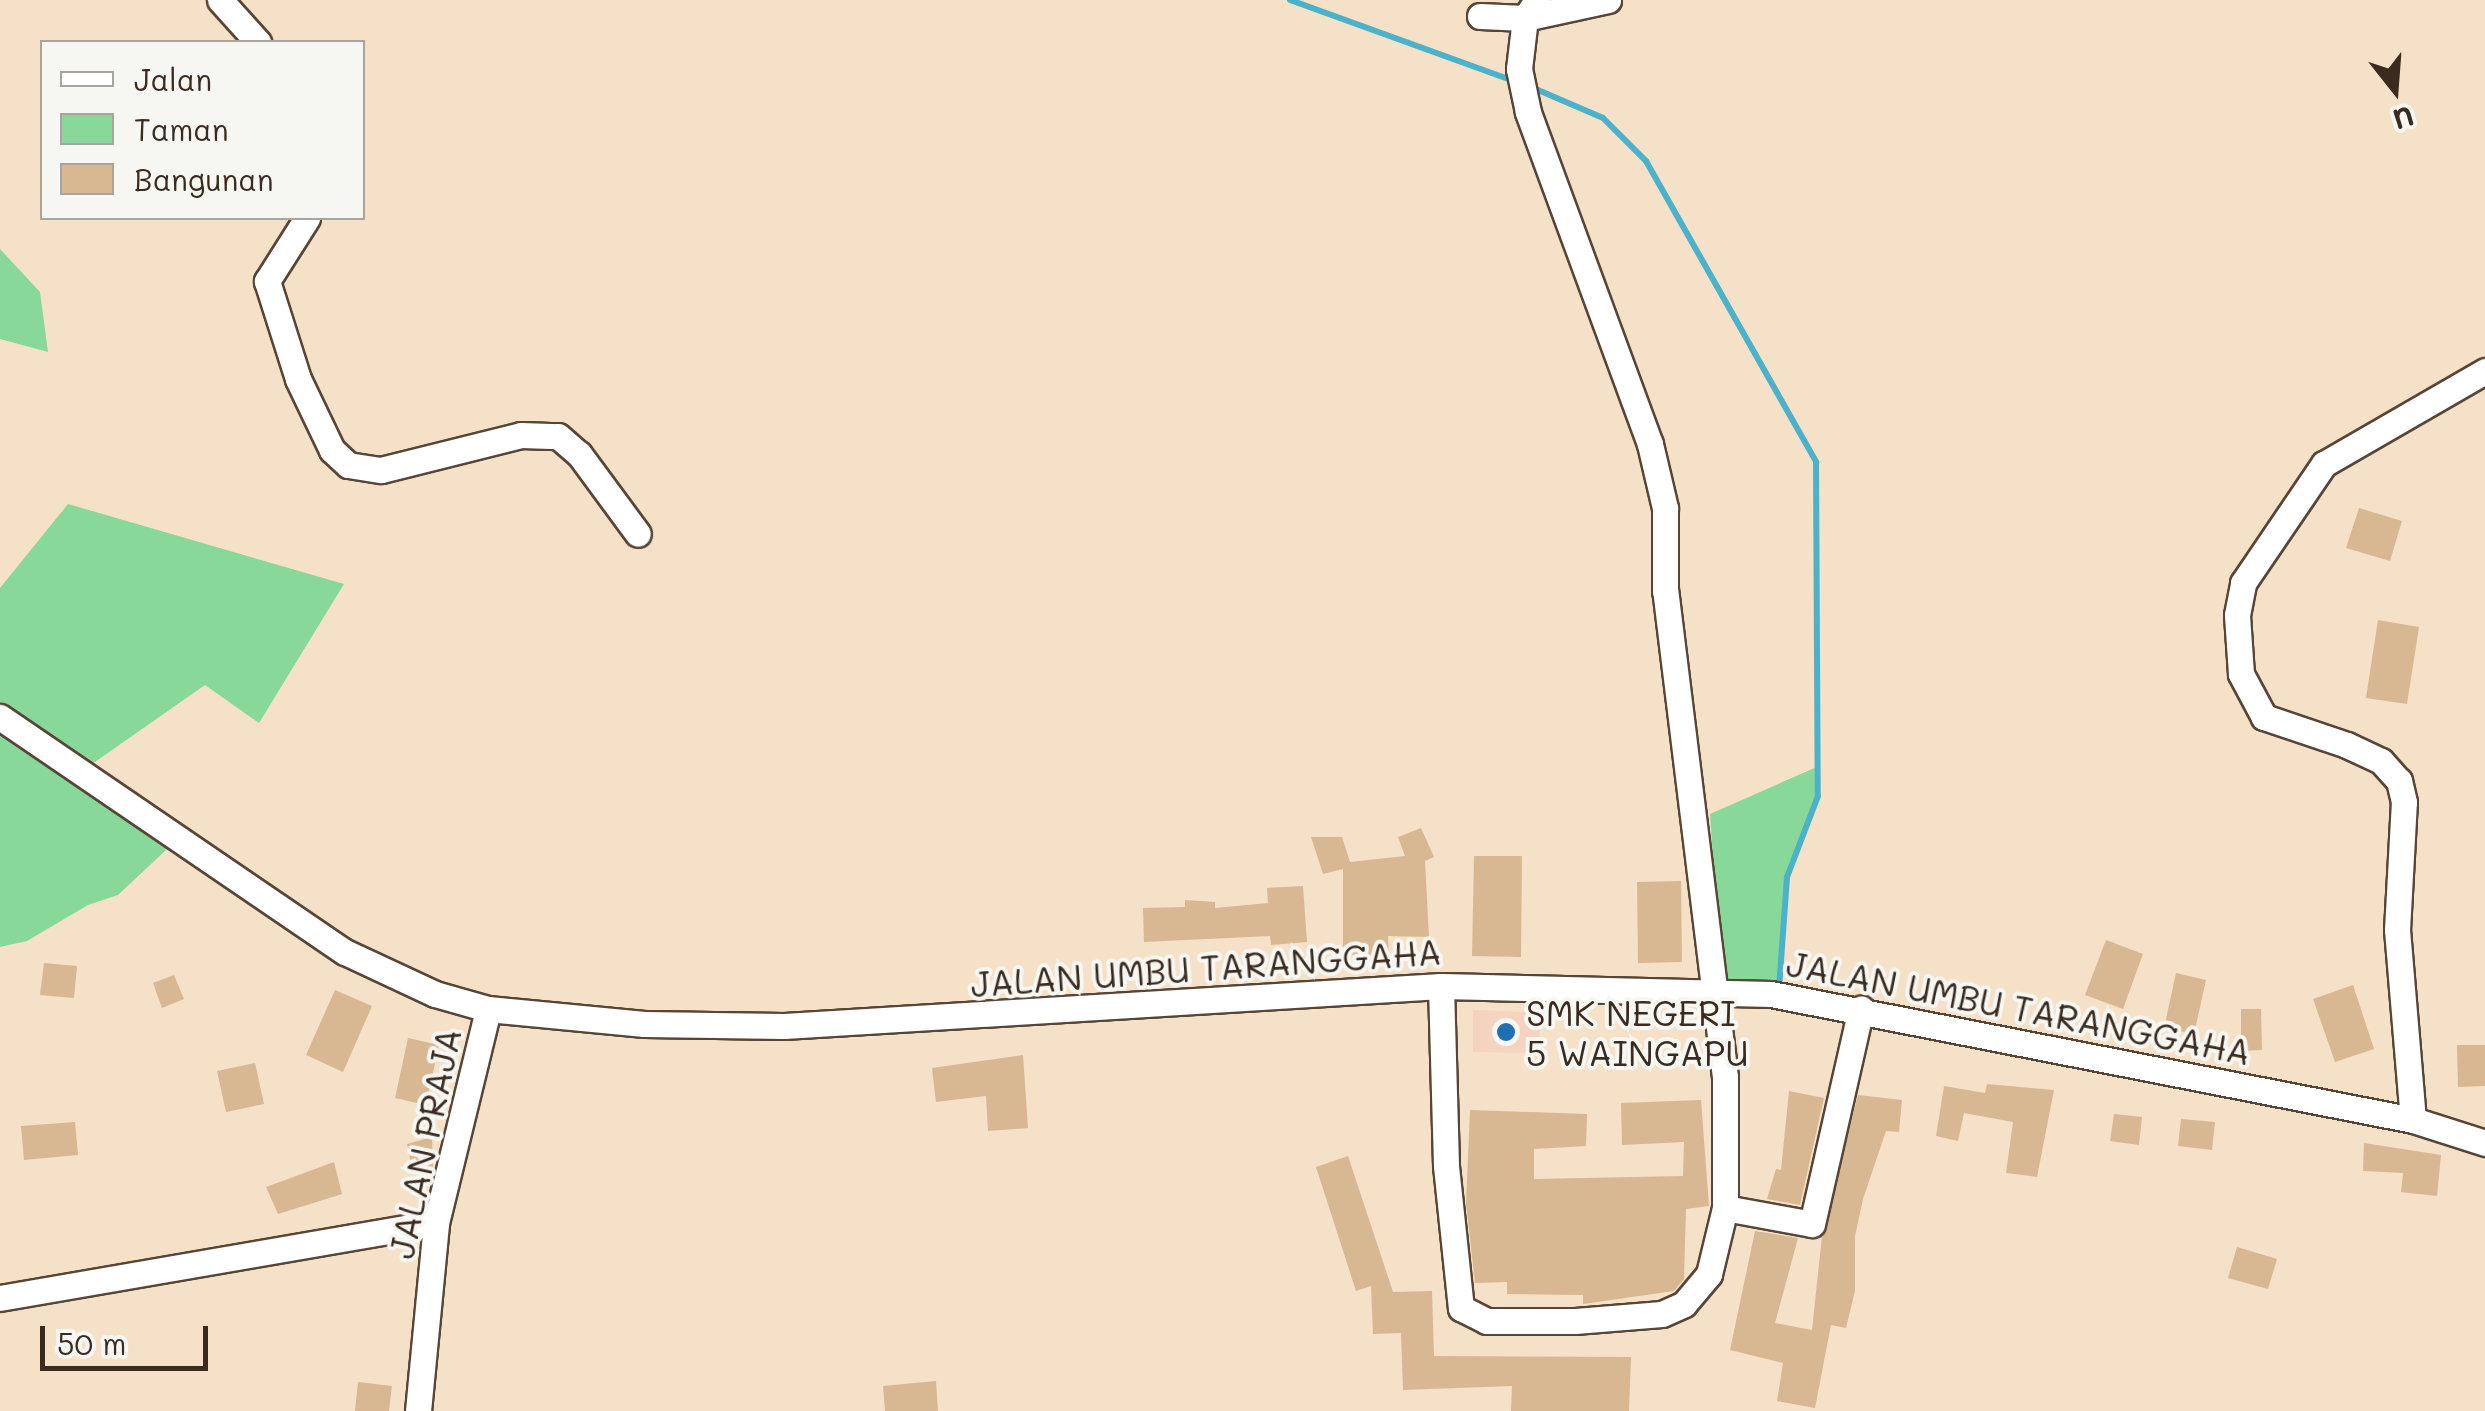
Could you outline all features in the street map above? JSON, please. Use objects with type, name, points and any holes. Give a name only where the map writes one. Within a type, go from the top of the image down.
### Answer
[{"type":"street","points":[[220,0],[256,40]]},
{"type":"street","points":[[1480,16],[1608,0]]},
{"type":"street","points":[[1441,986],[1454,1285],[1469,1316],[1575,1321],[1662,1314],[1684,1304],[1708,1274],[1725,1208],[1718,990],[1665,591],[1660,481],[1528,112],[1519,69],[1531,9]]},
{"type":"street","points":[[306,220],[268,280],[298,379],[332,450],[348,466],[381,470],[521,435],[558,436],[580,454],[638,534]]},
{"type":"street","points":[[2413,1120],[2397,930],[2402,790],[2380,762],[2264,718],[2241,674],[2236,615],[2243,583],[2324,464],[2485,370]]},
{"type":"street","name":"JALAN UMBU TARANGGAHA","points":[[0,717],[345,952],[418,987],[488,1008],[660,1025],[784,1026],[1441,986],[1718,990],[1779,995],[1861,1009],[2413,1120],[2485,1143]]},
{"type":"street","name":"JALAN PRAJA","points":[[418,1411],[436,1223],[488,1008]]},
{"type":"street","points":[[1725,1208],[1812,1224],[1861,1009]]},
{"type":"street","points":[[0,1298],[436,1223]]},
{"type":"shaded area","name":"SMK NEGERI 5 WAINGAPU","points":[[1473,1010],[1541,1013],[1538,1053],[1473,1052]]},
{"type":"green space","points":[[0,249],[40,292],[48,352],[0,339]]},
{"type":"green space","points":[[68,504],[344,584],[259,723],[205,685],[82,771],[181,836],[118,895],[88,905],[27,941],[0,947],[0,588]]},
{"type":"green space","points":[[1819,766],[1818,796],[1787,877],[1779,994],[1722,992],[1710,814]]},
{"type":"building","points":[[2359,508],[2402,521],[2390,561],[2346,548]]},
{"type":"building","points":[[2378,620],[2419,627],[2407,704],[2366,698]]},
{"type":"building","points":[[1421,828],[1434,857],[1425,861],[1429,937],[1388,936],[1389,958],[1343,954],[1343,869],[1323,874],[1311,837],[1342,837],[1350,862],[1405,856],[1398,837]]},
{"type":"building","points":[[1474,856],[1522,856],[1521,957],[1472,956]]},
{"type":"building","points":[[1681,881],[1682,962],[1638,963],[1637,882]]},
{"type":"building","points":[[1303,886],[1307,942],[1271,945],[1270,936],[1144,942],[1143,908],[1185,907],[1185,900],[1215,902],[1215,908],[1268,903],[1267,888]]},
{"type":"building","points":[[2106,940],[2143,954],[2123,1009],[2085,995]]},
{"type":"building","points":[[44,963],[77,966],[74,998],[40,995]]},
{"type":"building","points":[[2176,973],[2206,980],[2194,1034],[2164,1028]]},
{"type":"building","points":[[174,975],[184,999],[162,1008],[153,983]]},
{"type":"building","points":[[2353,985],[2374,1049],[2335,1062],[2313,999]]},
{"type":"building","points":[[335,990],[372,1006],[343,1072],[306,1055]]},
{"type":"building","points":[[2241,1009],[2261,1009],[2262,1050],[2241,1051]]},
{"type":"building","points":[[408,1038],[439,1045],[426,1105],[395,1098]]},
{"type":"building","points":[[2457,1045],[2485,1045],[2485,1086],[2458,1087]]},
{"type":"building","points":[[1023,1055],[1028,1128],[988,1131],[986,1096],[936,1102],[932,1068]]},
{"type":"building","points":[[255,1063],[264,1104],[226,1112],[217,1071]]},
{"type":"building","points":[[1987,1084],[2054,1090],[2037,1177],[2006,1173],[2013,1122],[1964,1113],[1958,1141],[1936,1136],[1944,1086],[1985,1093]]},
{"type":"building","points":[[1789,1091],[1824,1098],[1800,1205],[1767,1199],[1776,1169],[1781,1170]]},
{"type":"building","points":[[1858,1095],[1902,1100],[1899,1132],[1886,1131],[1863,1199],[1855,1236],[1855,1291],[1846,1328],[1831,1325],[1815,1408],[1777,1401],[1783,1363],[1730,1350],[1755,1231],[1798,1238],[1775,1323],[1812,1330],[1822,1236]]},
{"type":"building","points":[[1701,1100],[1709,1206],[1686,1209],[1684,1279],[1674,1291],[1583,1304],[1583,1295],[1507,1294],[1507,1282],[1475,1283],[1466,1203],[1470,1110],[1587,1114],[1586,1146],[1534,1149],[1534,1179],[1683,1176],[1684,1142],[1622,1145],[1621,1103]]},
{"type":"building","points":[[2114,1114],[2142,1117],[2139,1145],[2110,1141]]},
{"type":"building","points":[[2181,1119],[2215,1122],[2212,1150],[2178,1146]]},
{"type":"building","points":[[75,1122],[78,1155],[24,1160],[21,1126]]},
{"type":"building","points":[[432,1137],[433,1168],[413,1173],[407,1144]]},
{"type":"building","points":[[2364,1143],[2441,1155],[2437,1196],[2401,1192],[2403,1173],[2363,1171]]},
{"type":"building","points":[[1348,1156],[1393,1292],[1432,1291],[1434,1356],[1631,1357],[1629,1411],[1511,1411],[1512,1386],[1403,1390],[1401,1333],[1373,1334],[1371,1286],[1356,1291],[1316,1167]]},
{"type":"building","points":[[334,1162],[342,1194],[278,1214],[266,1187]]},
{"type":"building","points":[[2237,1247],[2277,1259],[2268,1289],[2228,1278]]},
{"type":"building","points":[[936,1381],[938,1411],[885,1411],[883,1386]]},
{"type":"building","points":[[358,1382],[392,1386],[389,1411],[355,1411]]},
{"type":"waterway","points":[[1290,0],[1514,81]]},
{"type":"waterway","points":[[1531,87],[1603,118],[1646,161],[1816,462],[1818,796],[1787,877],[1779,988]]},
{"type":"place","name":"SMK NEGERI 5 WAINGAPU","points":[[1506,1032]]}]
